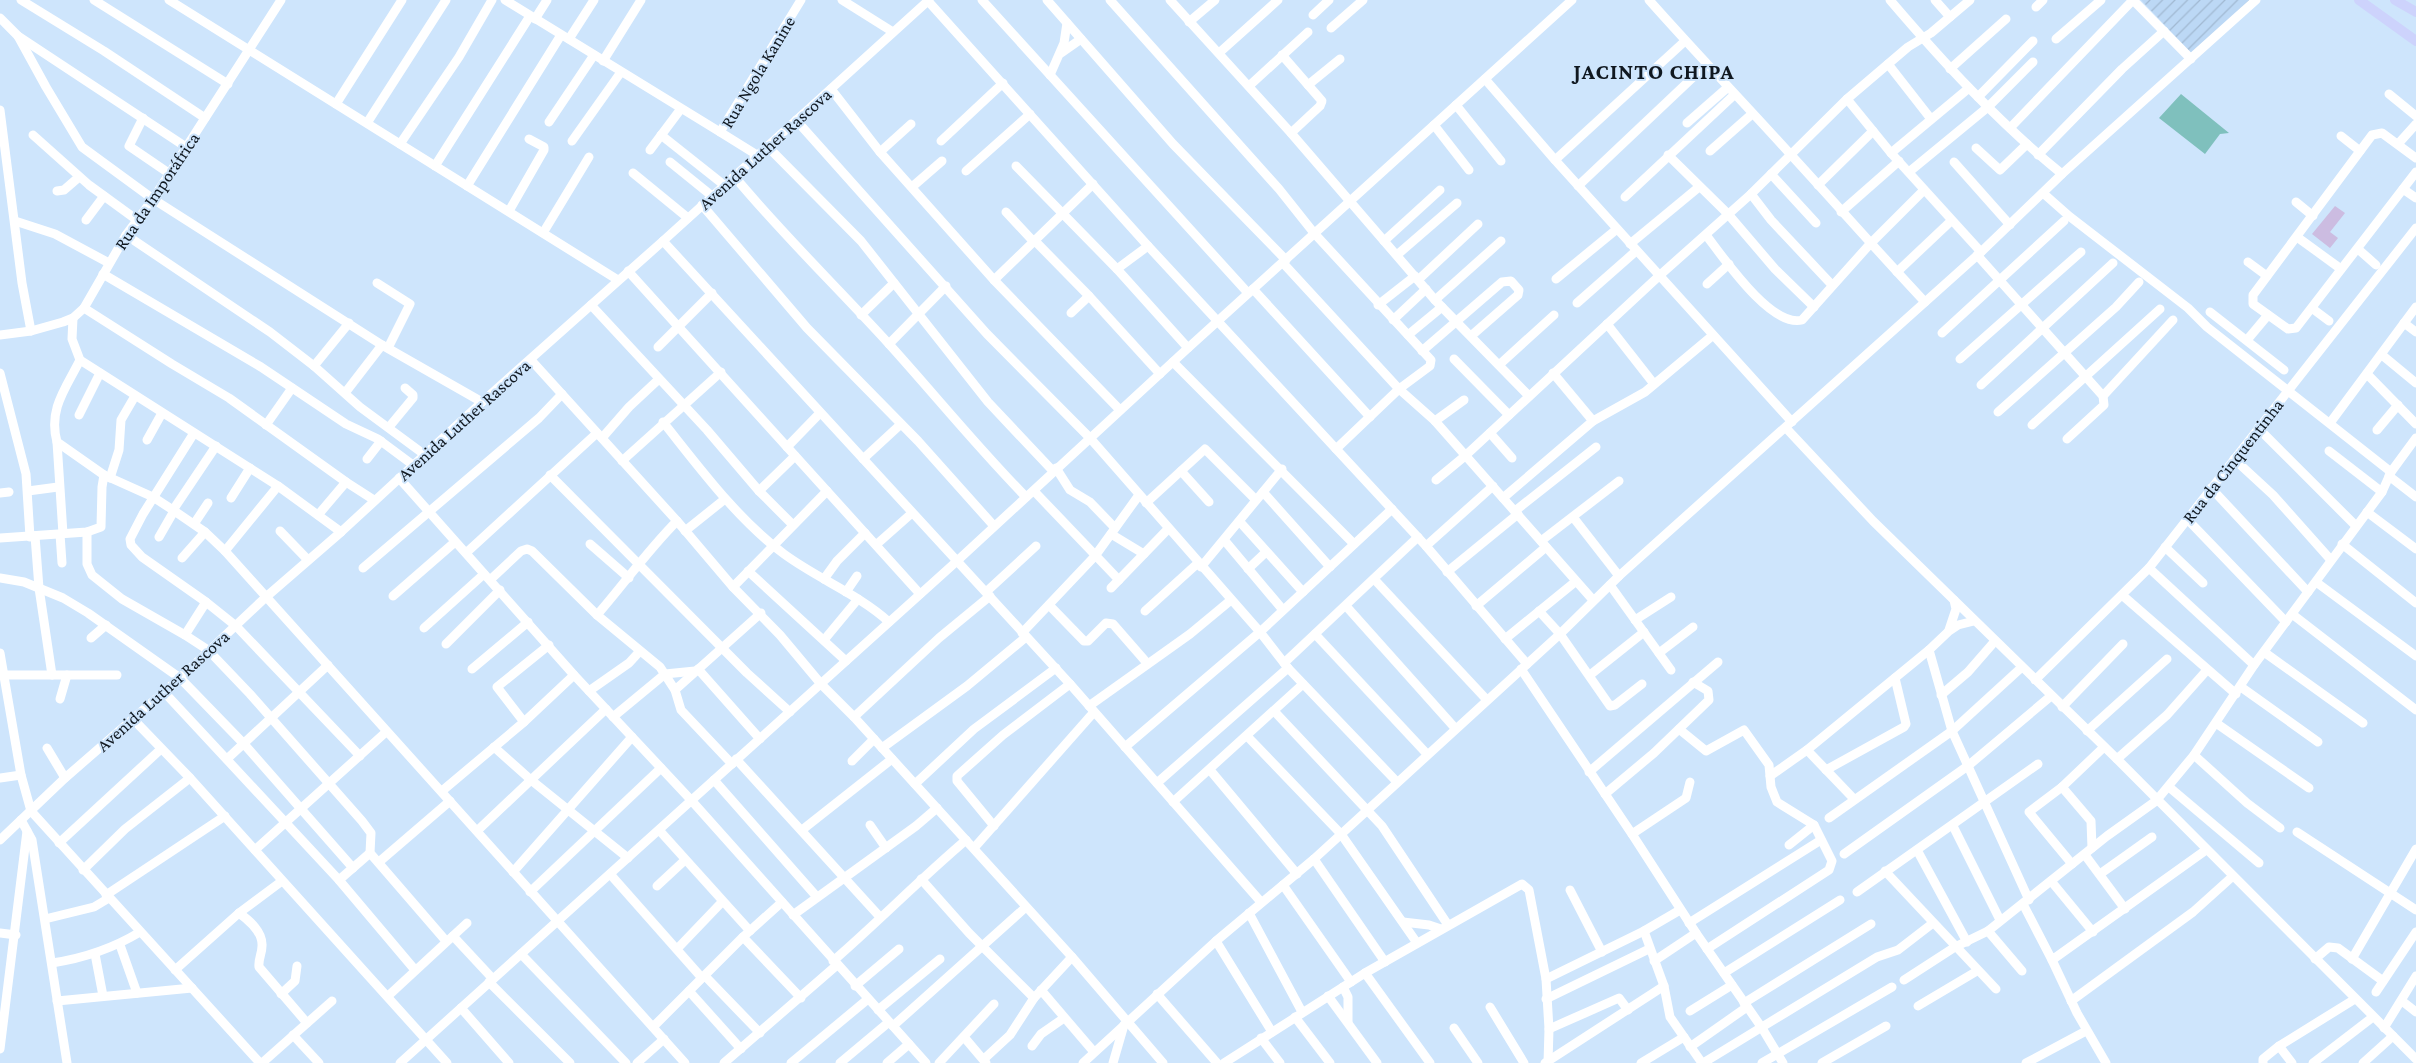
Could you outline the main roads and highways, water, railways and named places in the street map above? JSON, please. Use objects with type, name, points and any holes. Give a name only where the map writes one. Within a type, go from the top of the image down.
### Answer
[{"type":"main road","points":[[2359,0],[2416,41]]},
{"type":"main road","points":[[2395,0],[2416,12]]},
{"type":"main road","points":[[2404,32],[2416,35]]},
{"type":"district","name":"JACINTO CHIPA","points":[[1654,71]]}]
